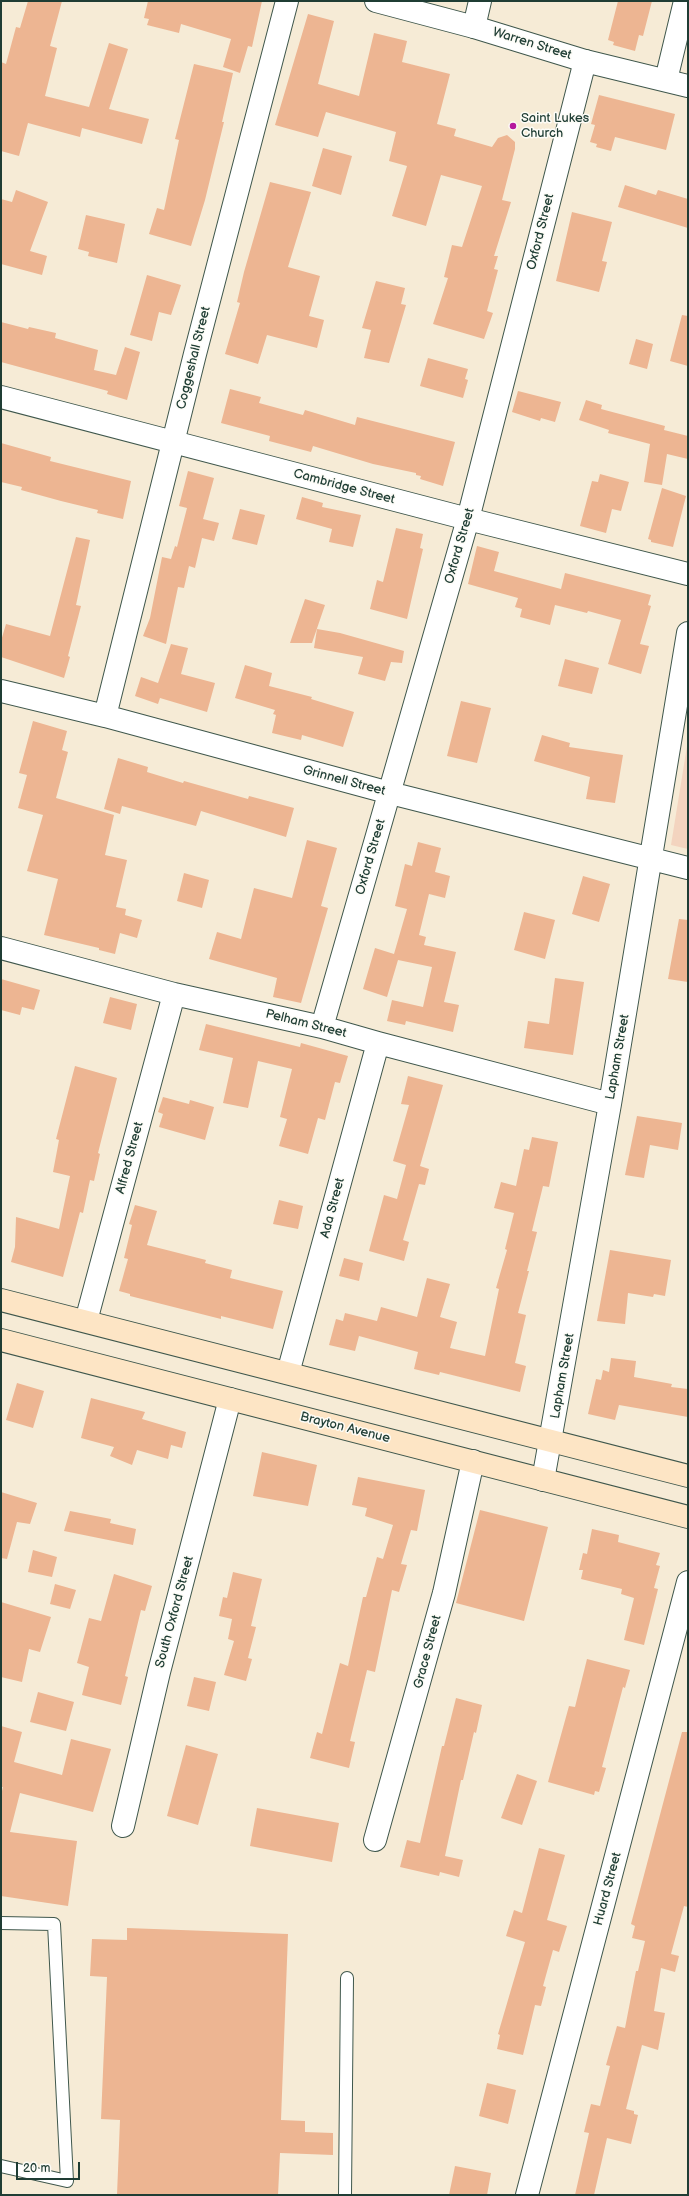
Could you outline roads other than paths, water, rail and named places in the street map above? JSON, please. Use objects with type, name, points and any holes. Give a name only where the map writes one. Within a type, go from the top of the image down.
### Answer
[{"type":"main road","points":[[2,1302],[86,1321],[688,1476]]},
{"type":"main road","name":"Brayton Avenue","points":[[1,1340],[688,1517]]},
{"type":"street","name":"Coggeshall Street","points":[[105,716],[287,1]]},
{"type":"street","name":"Warren Street","points":[[376,1],[474,27],[585,61],[688,86]]},
{"type":"street","points":[[474,27],[480,1]]},
{"type":"street","points":[[666,80],[685,1]]},
{"type":"street","name":"Oxford Street","points":[[322,1027],[468,519],[585,61]]},
{"type":"street","name":"Cambridge Street","points":[[1,397],[468,519],[688,574]]},
{"type":"street","name":"Lapham Street","points":[[543,1480],[652,859],[682,711],[688,633]]},
{"type":"street","name":"Grinnell Street","points":[[1,691],[105,716],[390,793],[688,868]]},
{"type":"street","name":"Pelham Street","points":[[1,948],[174,994],[322,1027],[378,1044],[610,1104]]},
{"type":"street","name":"Alfred Street","points":[[86,1321],[174,994]]},
{"type":"street","name":"Ada Street","points":[[288,1373],[378,1044]]},
{"type":"street","name":"South Oxford Street","points":[[123,1826],[159,1672],[230,1399]]},
{"type":"street","name":"Grace Street","points":[[375,1840],[444,1593],[473,1461]]},
{"type":"street","name":"Huard Street","points":[[527,2195],[688,1582]]},
{"type":"lane","points":[[1,1923],[54,1924],[67,2181],[1,2166]]},
{"type":"lane","points":[[345,2195],[347,1978]]},
{"type":"place","name":"Saint Lukes Church","points":[[513,126]]}]
